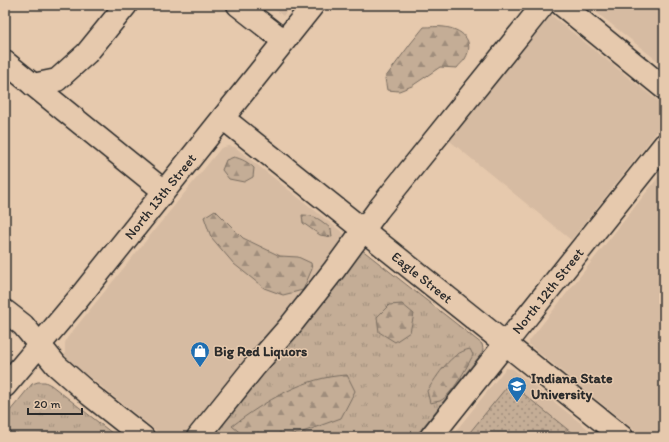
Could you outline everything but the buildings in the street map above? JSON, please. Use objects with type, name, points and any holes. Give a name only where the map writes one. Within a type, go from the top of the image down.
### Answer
[{"type":"street","points":[[33,85],[57,80],[87,53],[126,5]]},
{"type":"street","points":[[238,5],[284,41]]},
{"type":"street","name":"North 13th Street","points":[[5,386],[79,298],[313,5]]},
{"type":"street","points":[[198,437],[334,270],[363,230],[544,5]]},
{"type":"street","points":[[562,5],[664,88]]},
{"type":"street","points":[[5,62],[164,192]]},
{"type":"street","name":"Eagle Street","points":[[223,118],[622,437]]},
{"type":"street","name":"North 12th Street","points":[[431,437],[664,145]]},
{"type":"street","points":[[5,311],[23,325],[56,365],[90,395],[143,437]]},
{"type":"shaded area","points":[[270,5],[292,5],[283,16]]},
{"type":"shaded area","points":[[587,5],[664,5],[664,66]]},
{"type":"shaded area","points":[[547,15],[551,15],[664,106],[664,123],[571,240],[445,137]]},
{"type":"shaded area","points":[[228,146],[235,147],[347,236],[193,437],[164,437],[71,362],[65,355],[65,343],[67,338],[221,148]]},
{"type":"shaded area","points":[[664,170],[664,429],[658,437],[643,437],[529,345],[529,341]]},
{"type":"shaded area","name":"Indiana State University","points":[[506,368],[513,369],[598,437],[451,437]]},
{"type":"green space","points":[[424,27],[444,27],[461,33],[468,41],[469,46],[465,59],[457,68],[440,67],[412,86],[399,91],[387,90],[385,78]]},
{"type":"green space","points":[[234,157],[245,161],[254,168],[253,177],[244,182],[229,179],[222,170],[226,160]]},
{"type":"green space","points":[[215,210],[243,238],[280,256],[298,257],[311,263],[312,269],[303,290],[283,295],[264,288],[234,264],[211,237],[204,217]]},
{"type":"green space","points":[[302,215],[311,216],[321,221],[331,229],[332,237],[320,235],[303,223]]},
{"type":"green space","points":[[361,249],[482,344],[482,353],[415,437],[203,437]]},
{"type":"green space","points":[[402,304],[414,314],[410,332],[395,342],[379,332],[377,317],[389,305]]},
{"type":"green space","points":[[470,349],[473,355],[454,387],[445,398],[440,401],[430,403],[427,391],[440,372],[456,355]]},
{"type":"green space","points":[[347,375],[355,391],[341,418],[300,433],[275,437],[244,436],[232,426],[272,399],[300,385],[315,380]]},
{"type":"green space","points":[[45,382],[51,385],[117,437],[5,437],[5,417],[32,384]]},
{"type":"green space","points":[[510,383],[577,437],[466,437]]},
{"type":"place","name":"Big Red Liquors","points":[[200,368]]},
{"type":"place","name":"Indiana State University","points":[[517,403]]}]
